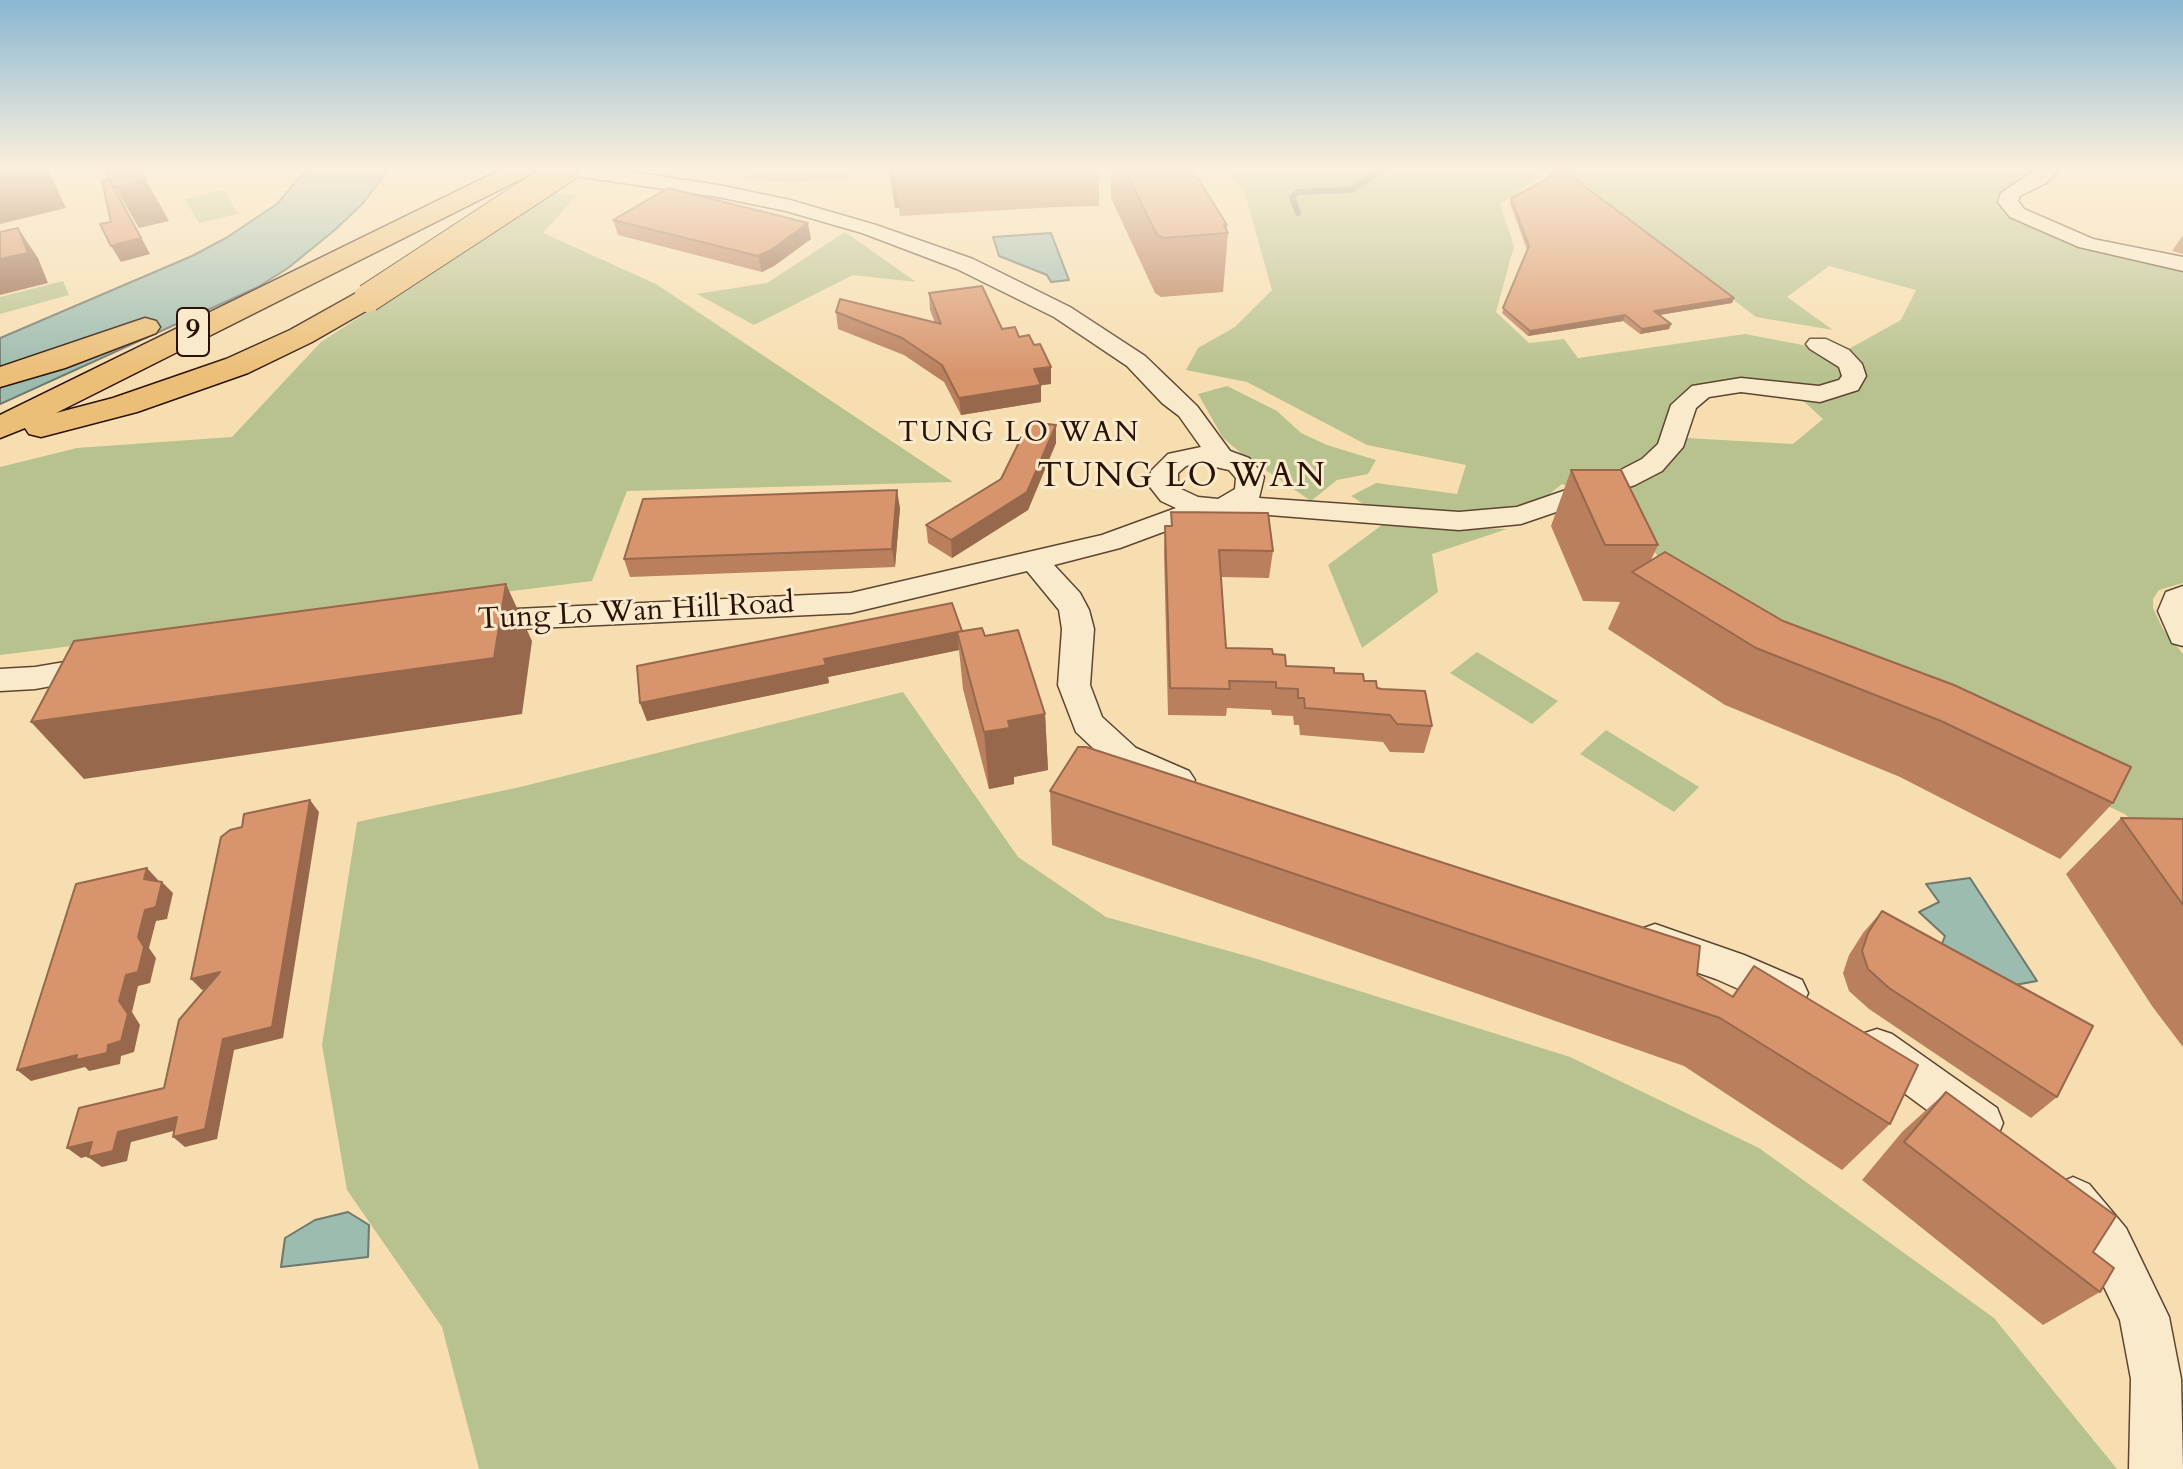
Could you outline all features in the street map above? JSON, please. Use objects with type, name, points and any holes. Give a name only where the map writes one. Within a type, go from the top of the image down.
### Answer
[{"type":"highway","name":"9","points":[[0,410],[356,236]]},
{"type":"highway","name":"9","points":[[0,428],[388,236]]},
{"type":"highway","points":[[0,436],[93,415],[160,395],[278,347],[368,298],[463,236]]},
{"type":"highway","points":[[0,377],[109,341],[310,258]]},
{"type":"street","points":[[888,236],[992,276],[1062,312],[1136,361],[1171,398],[1188,411],[1221,457]]},
{"type":"street","points":[[2069,236],[2140,257],[2183,264]]},
{"type":"street","name":"Tung Lo Wan Hill Road","points":[[1077,548],[1136,520],[1171,495],[1180,501],[1218,506],[1311,509],[1471,521],[1511,517],[1625,479],[1652,465],[1670,447],[1684,405],[1701,391],[1741,385],[1820,394],[1849,385],[1854,376],[1850,364],[1834,351],[1818,344]]},
{"type":"street","points":[[1171,398],[1185,436],[1187,457],[1165,471],[1164,487],[1171,495]]},
{"type":"street","name":"Tung Lo Wan Hill Road","points":[[1187,457],[1221,457],[1246,470],[1280,495],[1311,509]]},
{"type":"street","points":[[1218,506],[1248,493],[1251,485],[1246,470]]},
{"type":"street","name":"Tung Lo Wan Hill Road","points":[[447,622],[851,603],[1034,561],[1218,506]]},
{"type":"street","points":[[1034,561],[1069,600],[1074,610],[1078,629],[1074,685],[1088,723],[1124,757],[1208,790]]},
{"type":"street","points":[[2183,596],[2177,599],[2173,611],[2183,635]]},
{"type":"street","points":[[0,680],[35,678],[122,663]]},
{"type":"street","points":[[1620,929],[1730,967],[1817,1010]]},
{"type":"street","points":[[1852,1031],[2009,1144]]},
{"type":"street","points":[[2047,1175],[2071,1198],[2109,1245],[2144,1317],[2156,1379],[2156,1469]]},
{"type":"green space","points":[[486,236],[549,236],[656,284],[953,482],[627,491],[592,581],[0,655],[0,467],[77,448],[232,437],[321,342]]},
{"type":"green space","points":[[840,236],[850,236],[916,282],[853,275],[754,325],[697,294],[767,283]]},
{"type":"green space","points":[[1257,236],[1511,236],[1514,246],[1496,312],[1529,343],[1564,339],[1578,358],[1745,334],[1813,347],[1836,360],[1841,377],[1821,387],[1738,379],[1692,386],[1673,401],[1658,443],[1641,460],[1572,488],[1562,484],[1536,505],[1465,514],[1365,505],[1351,496],[1376,483],[1457,494],[1466,465],[1367,445],[1247,382],[1186,370],[1198,348],[1235,327],[1272,290]]},
{"type":"green space","points":[[1648,236],[2065,236],[2183,268],[2183,583],[2159,590],[2153,599],[2153,608],[2163,629],[2183,654],[2183,869],[2125,814],[1971,744],[1679,587],[1647,541],[1592,496],[1686,438],[1793,444],[1823,419],[1798,396],[1842,394],[1845,351],[1901,320],[1916,290],[1829,266],[1787,297],[1833,330],[1756,317]]},
{"type":"green space","points":[[63,281],[69,295],[0,314],[0,297]]},
{"type":"green space","points":[[1227,386],[1277,411],[1301,433],[1327,445],[1376,460],[1368,474],[1337,480],[1311,501],[1223,438],[1198,394]]},
{"type":"green space","points":[[1382,525],[1507,529],[1432,554],[1438,592],[1362,648],[1328,565]]},
{"type":"green space","points":[[1477,652],[1558,701],[1532,724],[1450,673]]},
{"type":"green space","points":[[903,692],[1018,857],[1106,917],[1254,958],[1570,1057],[1759,1148],[1994,1318],[2117,1469],[479,1469],[442,1327],[347,1190],[322,1045],[357,822],[520,787]]},
{"type":"green space","points":[[1606,730],[1699,787],[1674,812],[1580,754]]},
{"type":"shaded area","points":[[328,236],[288,268],[258,287],[0,404],[0,338],[192,256],[226,238]]},
{"type":"shaded area","points":[[1052,236],[1069,280],[1051,282],[1047,275],[999,256],[993,237]]},
{"type":"shaded area","points":[[1970,878],[2037,981],[1998,988],[1939,951],[1945,936],[1919,912],[1939,902],[1926,884]]},
{"type":"shaded area","points":[[348,1212],[369,1225],[368,1257],[281,1267],[285,1238],[315,1220]]},
{"type":"building","points":[[0,236],[21,236],[28,253],[0,259]]},
{"type":"building","points":[[106,236],[141,238],[111,246]]},
{"type":"building","points":[[676,236],[791,236],[758,256]]},
{"type":"building","points":[[1158,236],[1195,236],[1163,238]]},
{"type":"building","points":[[1525,236],[1651,236],[1734,298],[1654,311],[1671,324],[1642,329],[1625,315],[1530,331],[1503,308],[1529,246]]},
{"type":"building","points":[[982,286],[1002,329],[1015,327],[1019,337],[1029,335],[1034,345],[1040,344],[1051,367],[1034,369],[1041,385],[959,398],[942,365],[902,338],[836,312],[840,299],[941,324],[929,293]]},
{"type":"building","points":[[1029,422],[1056,425],[1027,492],[951,540],[926,525],[1001,479]]},
{"type":"building","points":[[1571,470],[1621,470],[1658,545],[1605,545]]},
{"type":"building","points":[[897,490],[892,549],[624,559],[643,499]]},
{"type":"building","points":[[1171,512],[1268,513],[1273,551],[1219,550],[1226,648],[1272,649],[1273,654],[1285,655],[1286,666],[1334,668],[1334,673],[1363,674],[1364,681],[1376,681],[1377,688],[1425,691],[1432,726],[1397,724],[1390,715],[1305,708],[1304,698],[1298,698],[1298,689],[1276,688],[1276,682],[1229,681],[1230,689],[1170,688],[1165,526],[1172,526]]},
{"type":"building","points":[[1665,552],[1783,621],[1954,685],[2131,767],[2113,803],[1941,721],[1756,648],[1632,572]]},
{"type":"building","points":[[506,584],[494,658],[31,722],[74,641]]},
{"type":"building","points":[[952,603],[962,631],[824,659],[826,665],[640,703],[637,666]]},
{"type":"building","points":[[982,628],[985,636],[1018,630],[1045,714],[1008,721],[1010,728],[984,732],[957,632]]},
{"type":"building","points":[[1078,747],[1086,747],[1700,946],[1697,975],[1733,997],[1754,966],[1918,1065],[1890,1124],[1720,1018],[1050,791]]},
{"type":"building","points":[[310,800],[272,1027],[223,1039],[205,1129],[173,1137],[177,1117],[118,1132],[113,1151],[88,1157],[92,1142],[67,1148],[79,1108],[164,1088],[179,1020],[220,972],[191,979],[221,837],[230,830],[242,827],[244,814]]},
{"type":"building","points":[[2121,818],[2183,819],[2183,905]]},
{"type":"building","points":[[147,868],[144,879],[162,882],[156,907],[145,910],[138,937],[144,947],[138,972],[126,975],[119,1001],[128,1014],[121,1041],[108,1045],[107,1053],[76,1060],[77,1055],[17,1070],[76,884]]},
{"type":"building","points":[[1882,911],[2093,1026],[2057,1097],[1889,988],[1868,969],[1862,951],[1868,933]]},
{"type":"building","points":[[1946,1092],[2116,1216],[2093,1252],[2114,1268],[2100,1292],[1904,1142]]},
{"type":"district","name":"TUNG LO WAN","points":[[1019,435]]},
{"type":"district","name":"TUNG LO WAN","points":[[1182,478]]}]
